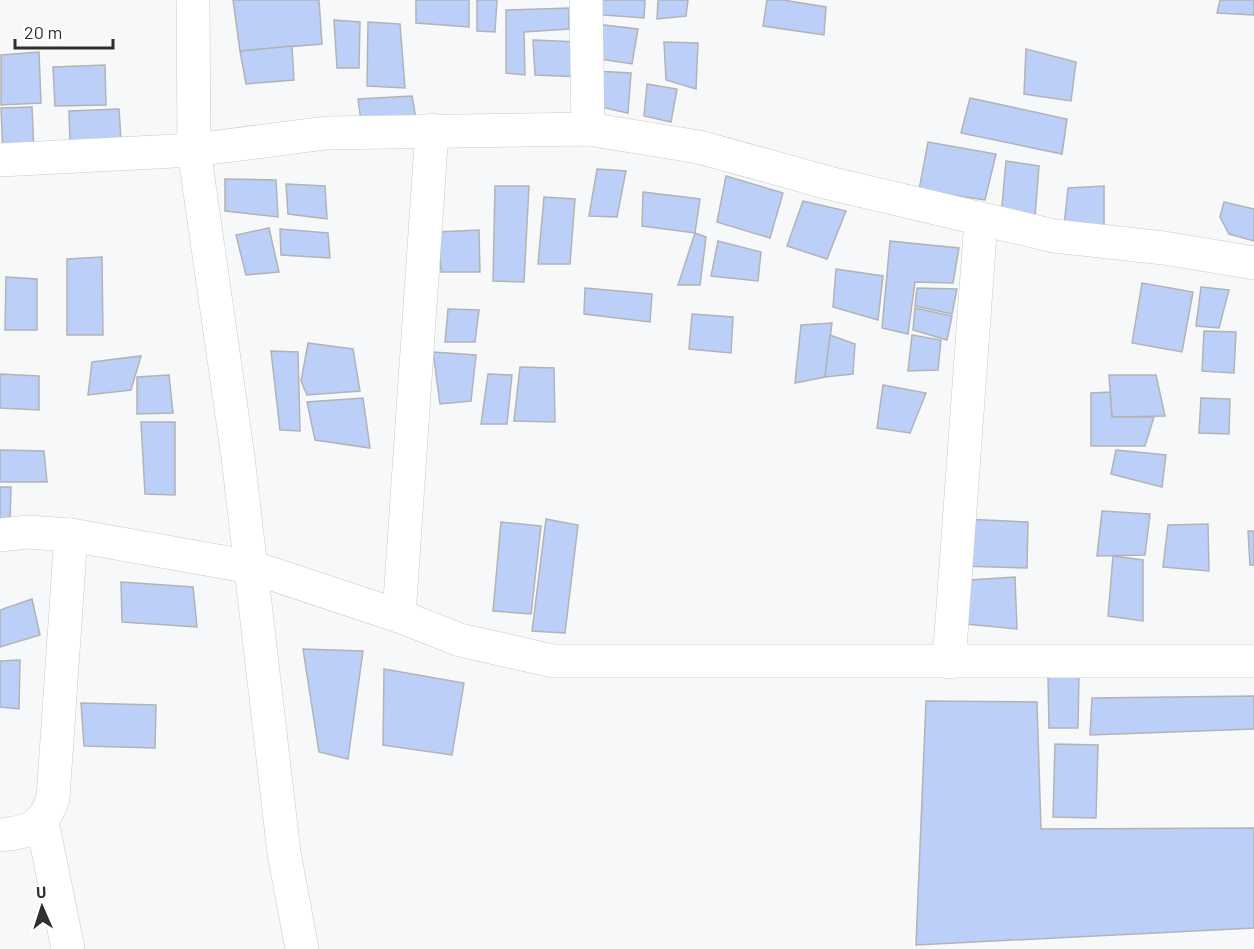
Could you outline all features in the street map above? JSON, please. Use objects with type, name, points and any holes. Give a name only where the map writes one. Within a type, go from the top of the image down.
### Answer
[{"type":"street","points":[[193,0],[194,150],[238,457],[284,853],[302,949]]},
{"type":"street","points":[[586,0],[588,129]]},
{"type":"street","points":[[0,160],[194,150],[326,132],[588,129],[699,147],[829,183],[1054,236],[1164,248],[1254,263]]},
{"type":"street","points":[[399,615],[432,130]]},
{"type":"street","points":[[949,662],[981,220]]},
{"type":"street","points":[[0,535],[28,532],[71,535],[251,567],[399,615],[460,640],[553,661],[1254,661]]},
{"type":"street","points":[[0,835],[20,833],[42,821],[53,798],[71,535]]},
{"type":"street","points":[[42,821],[68,949]]},
{"type":"building","points":[[233,0],[319,0],[322,44],[240,51]]},
{"type":"building","points":[[416,0],[469,0],[469,27],[416,23]]},
{"type":"building","points":[[477,0],[497,0],[495,32],[477,31]]},
{"type":"building","points":[[592,0],[645,0],[644,18],[591,14]]},
{"type":"building","points":[[658,0],[688,0],[686,16],[657,19]]},
{"type":"building","points":[[767,0],[783,0],[826,7],[824,35],[763,26]]},
{"type":"building","points":[[1220,0],[1254,0],[1254,15],[1217,13]]},
{"type":"building","points":[[569,8],[569,29],[524,32],[525,75],[506,73],[506,10]]},
{"type":"building","points":[[334,20],[360,22],[359,68],[337,68]]},
{"type":"building","points":[[368,22],[400,24],[405,88],[367,86]]},
{"type":"building","points":[[596,24],[638,29],[632,64],[594,58]]},
{"type":"building","points":[[533,40],[580,42],[581,77],[535,75]]},
{"type":"building","points":[[664,42],[698,43],[696,89],[666,80]]},
{"type":"building","points":[[292,46],[294,80],[246,84],[240,51]]},
{"type":"building","points":[[1026,49],[1076,62],[1071,101],[1024,94]]},
{"type":"building","points":[[39,52],[41,103],[1,105],[1,55]]},
{"type":"building","points":[[105,65],[106,105],[55,106],[53,67]]},
{"type":"building","points":[[595,71],[631,73],[628,113],[592,105]]},
{"type":"building","points":[[647,84],[677,89],[671,122],[644,116]]},
{"type":"building","points":[[412,96],[416,119],[361,121],[358,99]]},
{"type":"building","points":[[970,98],[1067,119],[1062,154],[961,133]]},
{"type":"building","points":[[32,107],[34,154],[3,155],[1,108]]},
{"type":"building","points":[[119,109],[121,140],[70,143],[69,111]]},
{"type":"building","points":[[928,142],[996,154],[985,200],[919,190]]},
{"type":"building","points":[[1006,161],[1039,166],[1035,217],[1001,216]]},
{"type":"building","points":[[597,169],[626,171],[617,217],[589,216]]},
{"type":"building","points":[[726,176],[783,193],[770,238],[717,222]]},
{"type":"building","points":[[225,179],[276,180],[278,217],[225,211]]},
{"type":"building","points":[[286,184],[325,186],[327,219],[288,214]]},
{"type":"building","points":[[495,186],[529,186],[524,282],[493,281]]},
{"type":"building","points":[[1104,186],[1104,228],[1064,226],[1068,188]]},
{"type":"building","points":[[643,192],[700,199],[695,233],[642,226]]},
{"type":"building","points":[[544,197],[575,199],[570,264],[538,264]]},
{"type":"building","points":[[803,201],[846,211],[827,259],[787,246]]},
{"type":"building","points":[[1224,202],[1254,209],[1254,241],[1229,234],[1220,217]]},
{"type":"building","points":[[269,228],[279,272],[246,275],[236,235]]},
{"type":"building","points":[[280,229],[328,233],[330,258],[281,255]]},
{"type":"building","points":[[479,230],[480,272],[441,272],[438,232]]},
{"type":"building","points":[[695,233],[706,237],[700,285],[678,285]]},
{"type":"building","points":[[718,241],[761,252],[758,281],[711,276]]},
{"type":"building","points":[[890,241],[959,248],[953,283],[915,282],[908,334],[882,328]]},
{"type":"building","points":[[102,257],[103,335],[67,335],[67,259]]},
{"type":"building","points":[[836,269],[883,276],[878,320],[833,307]]},
{"type":"building","points":[[6,277],[37,279],[37,330],[5,330]]},
{"type":"building","points":[[1142,283],[1193,292],[1182,352],[1132,343]]},
{"type":"building","points":[[1201,287],[1229,290],[1219,328],[1196,326]]},
{"type":"building","points":[[585,288],[652,294],[650,322],[584,314]]},
{"type":"building","points":[[917,288],[957,289],[952,314],[915,306]]},
{"type":"building","points":[[915,308],[952,316],[947,340],[913,330]]},
{"type":"building","points":[[448,309],[479,310],[475,342],[445,342]]},
{"type":"building","points":[[692,314],[733,317],[731,353],[689,349]]},
{"type":"building","points":[[832,323],[825,377],[795,383],[801,325]]},
{"type":"building","points":[[1204,331],[1236,332],[1234,373],[1202,371]]},
{"type":"building","points":[[830,335],[855,344],[853,374],[825,377]]},
{"type":"building","points":[[912,335],[941,340],[938,370],[908,371]]},
{"type":"building","points":[[308,343],[353,349],[360,391],[307,395],[301,381]]},
{"type":"building","points":[[271,351],[298,352],[300,431],[280,430]]},
{"type":"building","points":[[433,352],[476,355],[471,401],[440,404]]},
{"type":"building","points":[[141,356],[131,390],[88,395],[92,362]]},
{"type":"building","points":[[520,367],[554,368],[555,422],[514,421]]},
{"type":"building","points":[[0,374],[39,376],[39,410],[0,408]]},
{"type":"building","points":[[488,374],[512,375],[507,424],[481,424]]},
{"type":"building","points":[[169,375],[173,413],[137,414],[137,377]]},
{"type":"building","points":[[1109,375],[1156,375],[1165,416],[1112,417]]},
{"type":"building","points":[[883,385],[926,393],[910,433],[877,428]]},
{"type":"building","points":[[1110,392],[1112,417],[1154,417],[1145,446],[1091,446],[1091,393]]},
{"type":"building","points":[[363,398],[370,448],[315,440],[307,402]]},
{"type":"building","points":[[1201,398],[1230,399],[1229,434],[1199,433]]},
{"type":"building","points":[[141,422],[175,422],[175,495],[145,494]]},
{"type":"building","points":[[0,450],[44,451],[47,482],[0,482]]},
{"type":"building","points":[[1116,450],[1166,455],[1162,487],[1111,474]]},
{"type":"building","points":[[0,487],[11,487],[10,526],[0,526]]},
{"type":"building","points":[[1102,511],[1150,514],[1145,555],[1097,556]]},
{"type":"building","points":[[546,519],[578,525],[565,633],[532,631]]},
{"type":"building","points":[[964,519],[1028,522],[1027,568],[961,566]]},
{"type":"building","points":[[501,522],[541,526],[531,614],[493,611]]},
{"type":"building","points":[[1208,524],[1209,571],[1163,567],[1168,525]]},
{"type":"building","points":[[1248,531],[1254,531],[1254,565],[1250,565]]},
{"type":"building","points":[[1113,556],[1143,560],[1143,621],[1108,616]]},
{"type":"building","points":[[1015,577],[1017,629],[966,624],[970,580]]},
{"type":"building","points":[[121,582],[193,587],[197,627],[122,622]]},
{"type":"building","points":[[32,599],[40,635],[0,647],[0,610]]},
{"type":"building","points":[[303,649],[363,651],[348,759],[319,752]]},
{"type":"building","points":[[20,660],[19,709],[0,707],[0,661]]},
{"type":"building","points":[[384,669],[464,683],[452,755],[383,745]]},
{"type":"building","points":[[1079,675],[1078,728],[1049,728],[1048,676]]},
{"type":"building","points":[[1254,696],[1254,729],[1090,735],[1092,698]]},
{"type":"building","points":[[926,701],[1037,702],[1041,829],[1254,828],[1254,928],[916,945]]},
{"type":"building","points":[[81,703],[156,705],[155,748],[84,746]]},
{"type":"building","points":[[1055,744],[1098,745],[1096,818],[1053,817]]}]
